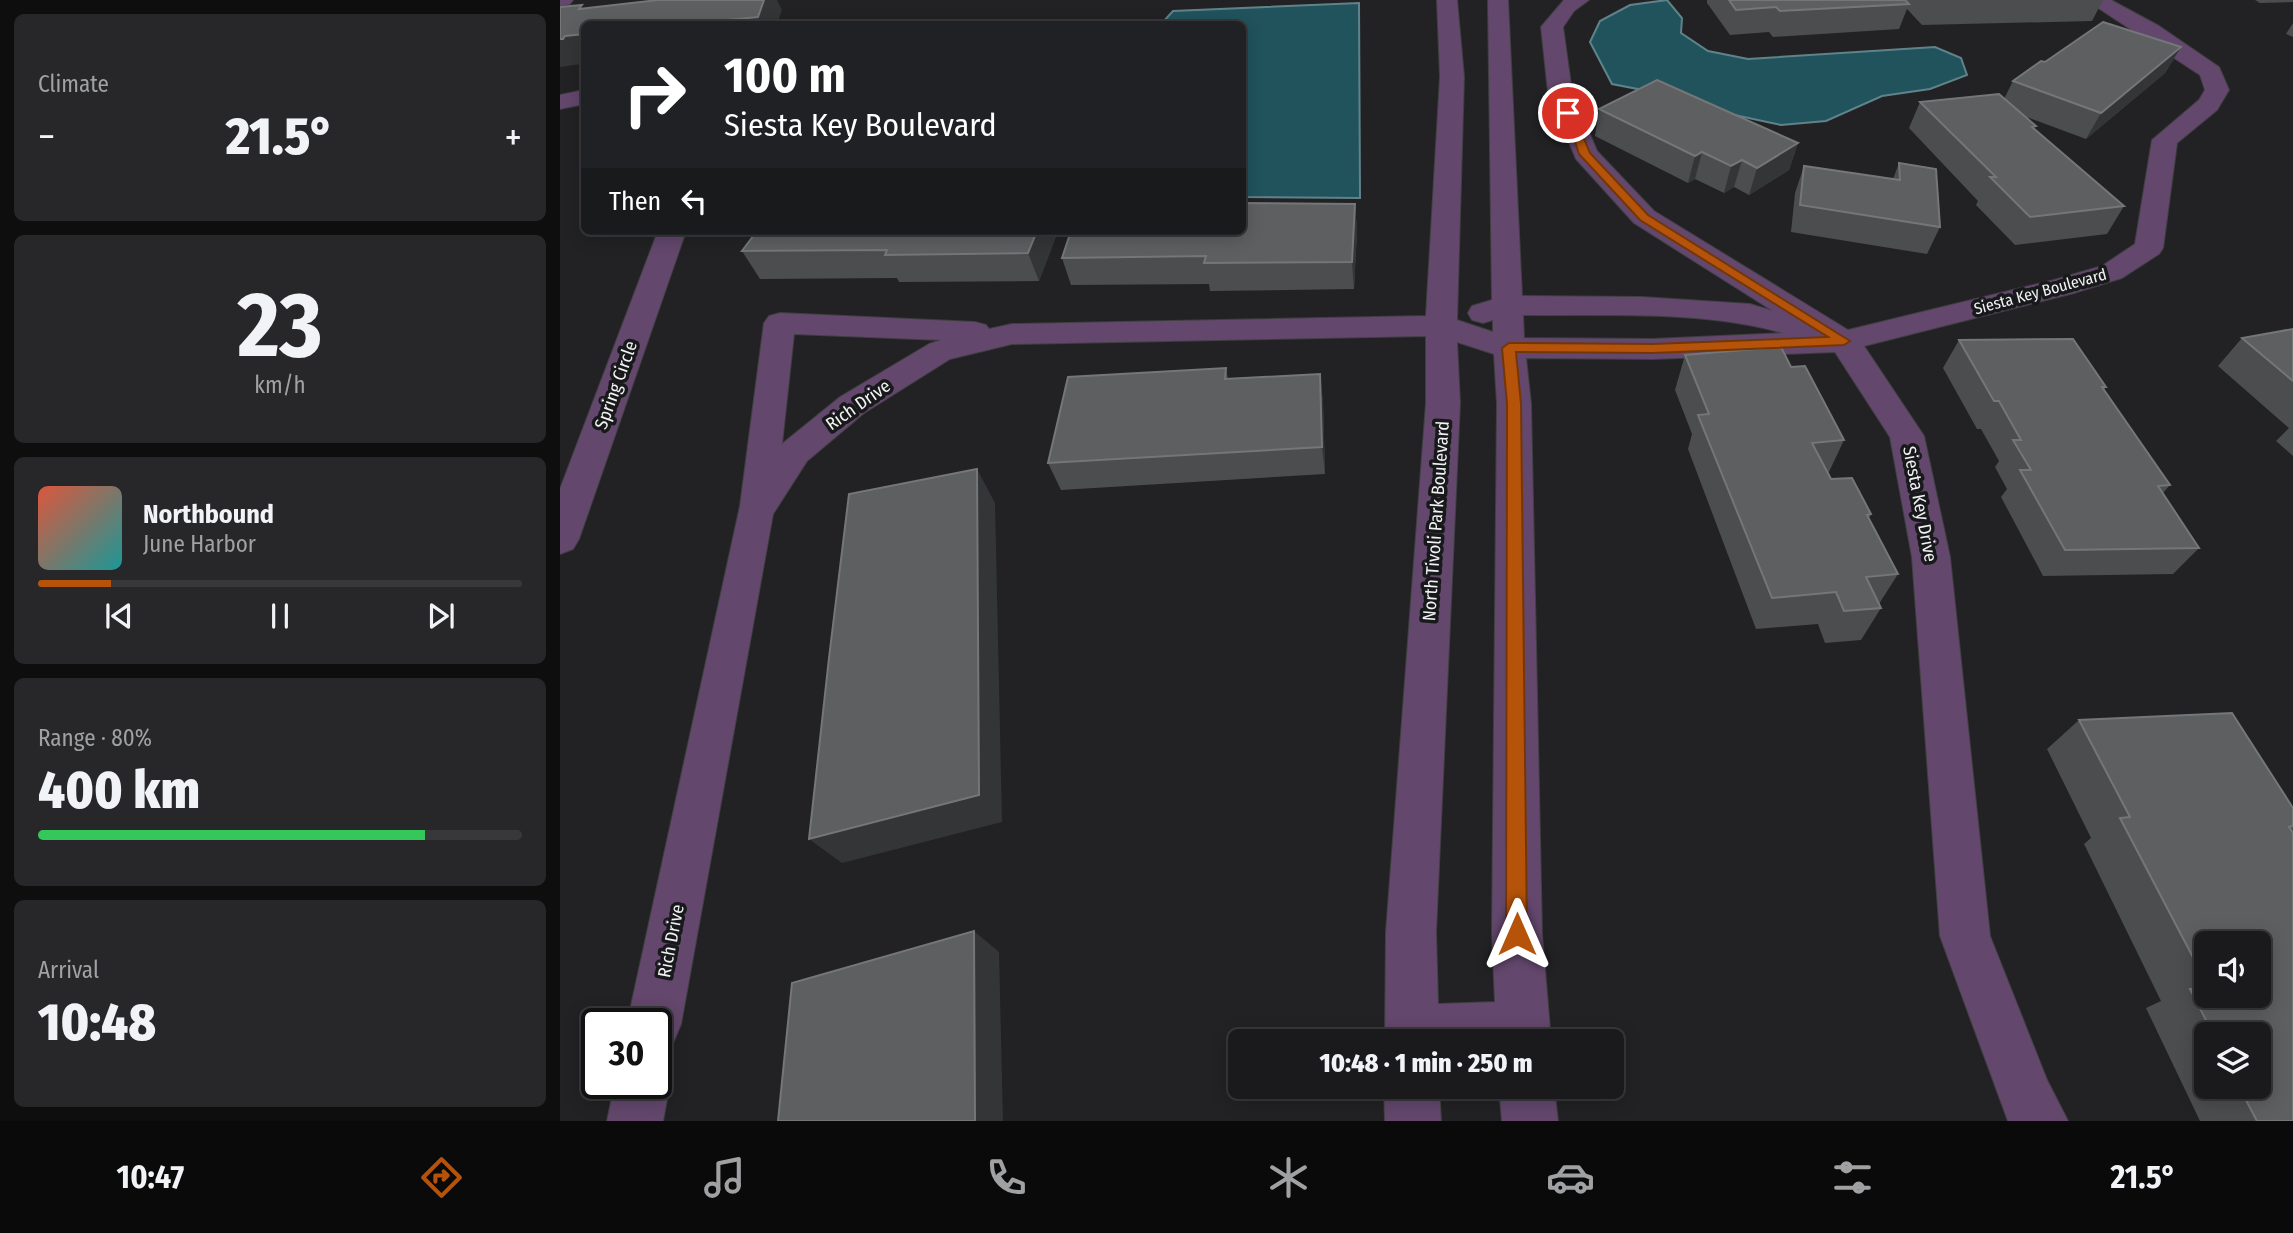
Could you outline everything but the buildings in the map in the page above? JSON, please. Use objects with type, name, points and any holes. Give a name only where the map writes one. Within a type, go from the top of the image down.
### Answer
[{"type":"street","name":"North Tivoli Park Boulevard","points":[[1412,1029],[1411,932],[1443,403],[1441,326],[1452,77],[1447,0]]},
{"type":"street","points":[[1498,0],[1507,305],[1514,404],[1517,934],[1524,1029]]},
{"type":"street","name":"Siesta Key Drive","points":[[1579,0],[1567,7],[1552,27],[1560,92],[1585,154],[1644,217],[1844,341],[1907,436],[1931,558],[1965,936],[2026,1098],[2040,1121]]},
{"type":"street","name":"Siesta Key Boulevard","points":[[1509,348],[1653,348],[1844,341],[2112,272],[2149,248],[2165,140],[2208,105],[2217,90],[2211,72],[2151,31],[2096,0]]},
{"type":"street","points":[[1450,52],[1499,52]]},
{"type":"street","points":[[560,102],[581,98]]},
{"type":"street","points":[[1448,158],[1502,159]]},
{"type":"street","name":"Spring Circle","points":[[560,539],[671,235]]},
{"type":"street","points":[[1441,326],[1507,305],[1642,307],[1750,314],[1844,341]]},
{"type":"street","points":[[755,512],[780,323],[1012,334]]},
{"type":"street","name":"Rich Drive","points":[[657,1008],[755,512],[795,452],[852,405],[940,351],[1012,334],[1441,326],[1509,348]]},
{"type":"street","points":[[635,1121],[640,1099]]},
{"type":"street","points":[[1412,1099],[1413,1121]]},
{"type":"street","points":[[1528,1099],[1530,1121]]},
{"type":"water","points":[[1667,0],[1682,18],[1681,33],[1708,51],[1748,59],[1935,47],[1961,58],[1967,75],[1930,89],[1882,96],[1826,121],[1781,125],[1730,114],[1679,97],[1612,84],[1590,42],[1600,21],[1630,5]]},
{"type":"water","points":[[1359,3],[1360,198],[1246,197],[1246,21],[1164,21],[1173,11]]},
{"type":"route","points":[[1517,934],[1514,404],[1509,348],[1653,348],[1844,341],[1644,217],[1585,154],[1568,113]]}]
